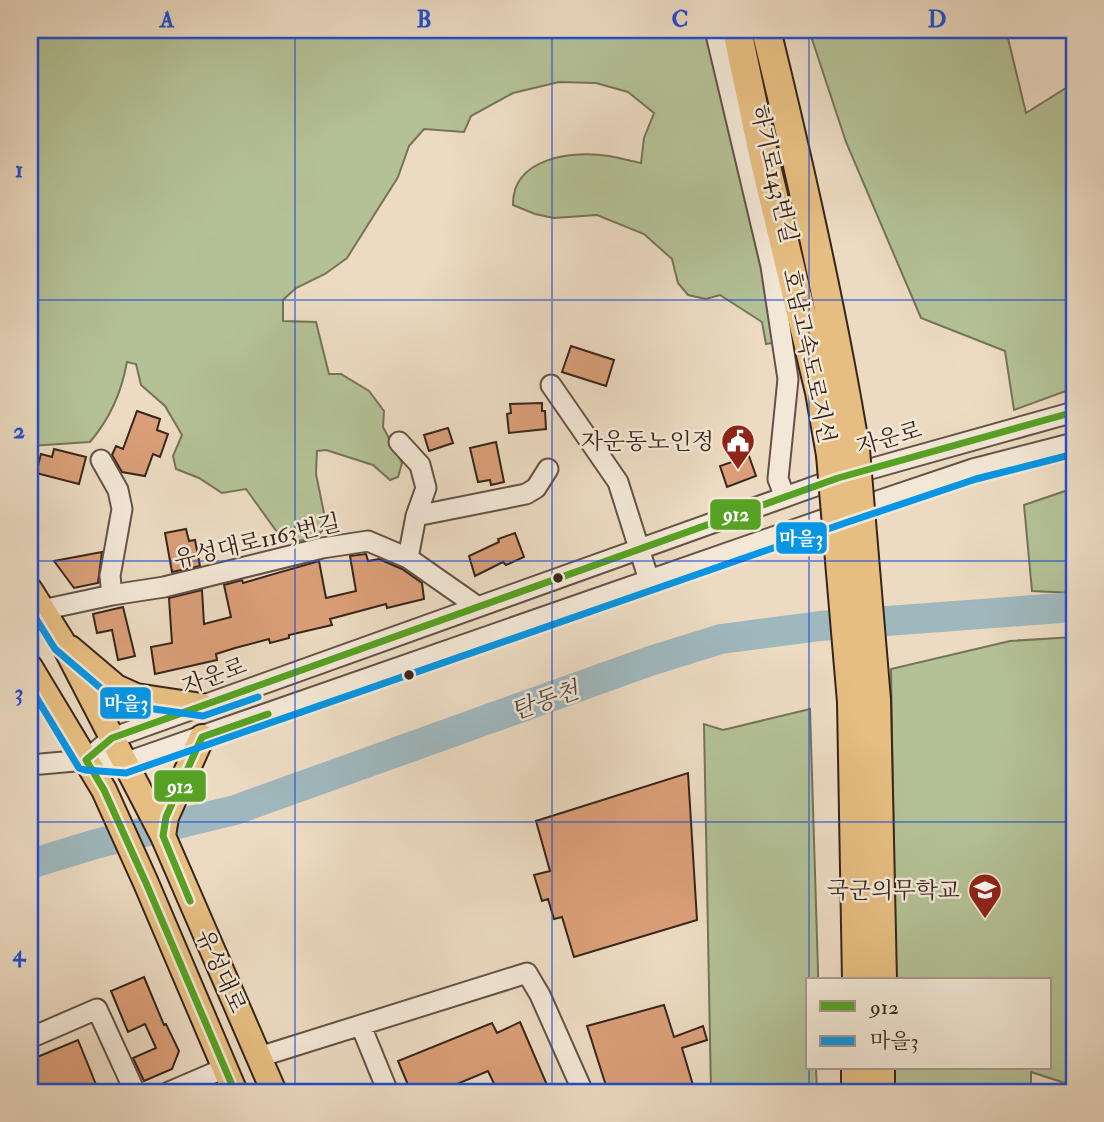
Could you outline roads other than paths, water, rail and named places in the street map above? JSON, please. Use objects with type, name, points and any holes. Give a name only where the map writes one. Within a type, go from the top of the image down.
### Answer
[{"type":"highway","name":"호남고속도로지선","points":[[737,30],[764,158],[820,392],[843,452]]},
{"type":"highway","name":"호남고속도로지선","points":[[766,30],[796,156],[845,390],[843,452],[864,701],[882,978]]},
{"type":"highway","name":"호남고속도로지선","points":[[857,978],[864,701]]},
{"type":"highway","points":[[856,1070],[856,1092]]},
{"type":"highway","points":[[880,1070],[880,1092]]},
{"type":"main road","name":"유성대로","points":[[36,600],[62,641],[163,836],[274,1092]]},
{"type":"main road","points":[[62,641],[116,687],[135,696],[202,706]]},
{"type":"main road","name":"유성대로","points":[[30,667],[104,790],[235,1092]]},
{"type":"main road","points":[[163,836],[166,817],[202,737]]},
{"type":"street","name":"하기로143번길","points":[[715,30],[771,266],[788,379],[778,479],[785,497]]},
{"type":"street","points":[[551,385],[618,482],[649,580]]},
{"type":"street","name":"자운로","points":[[86,760],[112,738],[838,478],[1074,412]]},
{"type":"street","points":[[398,442],[420,465],[426,488],[415,516],[408,558]]},
{"type":"street","points":[[30,765],[86,760],[130,772],[202,737],[649,580],[972,469],[1074,443]]},
{"type":"street","points":[[101,460],[118,490],[122,509],[110,576],[112,594]]},
{"type":"street","points":[[415,516],[526,494],[536,488],[548,469]]},
{"type":"street","name":"유성대로1163번길","points":[[36,600],[164,587],[322,548],[368,541],[408,558],[478,607]]},
{"type":"street","points":[[260,1057],[527,973],[540,995],[583,1092]]},
{"type":"street","points":[[30,1038],[97,1009],[135,1092]]},
{"type":"street","points":[[361,1026],[388,1092]]},
{"type":"street","points":[[169,1092],[225,1068]]},
{"type":"waterway","name":"탄동천","points":[[30,864],[99,843],[235,810],[650,661],[721,639],[820,626],[1074,607]]},
{"type":"place","name":"자운동노인정","points":[[738,471]]},
{"type":"place","name":"국군의무학교","points":[[985,920]]}]
